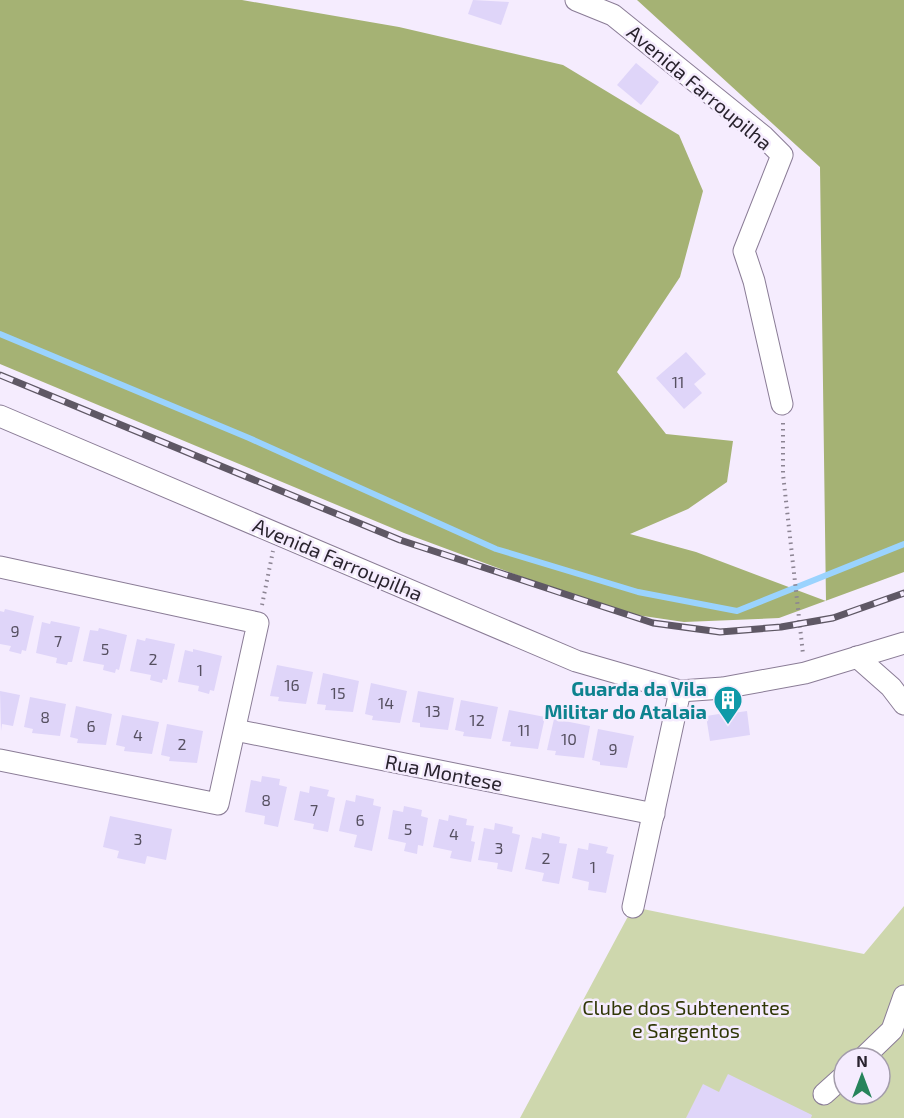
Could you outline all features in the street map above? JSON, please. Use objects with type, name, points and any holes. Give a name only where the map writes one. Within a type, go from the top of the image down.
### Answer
[{"type":"street","name":"Avenida Farroupilha","points":[[576,0],[613,15],[763,136],[782,155],[744,251],[754,280],[782,404]]},
{"type":"street","name":"Avenida Farroupilha","points":[[0,416],[576,661],[680,691]]},
{"type":"street","points":[[0,567],[258,624],[218,804],[0,760]]},
{"type":"street","points":[[633,907],[680,691],[723,688],[805,673],[904,643]]},
{"type":"street","points":[[857,657],[891,687],[904,704]]},
{"type":"street","name":"Rua Montese","points":[[235,730],[654,814]]},
{"type":"street","points":[[881,1046],[898,1035],[904,996]]},
{"type":"street","points":[[824,1094],[832,1087]]},
{"type":"path","points":[[782,404],[783,474],[805,673]]},
{"type":"path","points":[[258,624],[277,533]]},
{"type":"green space","points":[[0,0],[242,0],[399,27],[563,65],[679,135],[703,191],[680,277],[617,372],[666,434],[733,441],[727,482],[688,509],[630,534],[696,552],[826,601],[779,618],[684,622],[616,612],[404,533],[0,364]]},
{"type":"green space","points":[[637,0],[904,0],[904,572],[826,601],[820,167]]},
{"type":"green space","name":"Clube dos Subtenentes e Sargentos","points":[[904,906],[904,1118],[520,1118],[633,907],[864,954]]},
{"type":"building","points":[[473,0],[509,2],[501,25],[468,14]]},
{"type":"building","points":[[636,63],[659,82],[641,105],[617,85]]},
{"type":"building","points":[[686,352],[706,374],[694,384],[702,393],[684,409],[656,378]]},
{"type":"building","points":[[5,609],[34,616],[26,651],[22,650],[21,654],[9,651],[11,646],[0,644],[0,611],[4,612]]},
{"type":"building","points":[[51,621],[80,627],[72,662],[68,662],[67,665],[56,663],[57,658],[36,653],[42,622],[50,624]]},
{"type":"building","points":[[99,628],[127,635],[119,670],[116,669],[115,673],[103,670],[104,665],[83,661],[90,630],[98,631]]},
{"type":"building","points":[[146,638],[175,644],[167,680],[163,679],[162,683],[150,680],[151,675],[130,671],[137,639],[145,641]]},
{"type":"building","points":[[193,649],[222,656],[214,691],[210,690],[209,694],[198,691],[199,686],[178,682],[185,650],[193,652]]},
{"type":"building","points":[[277,665],[313,672],[306,704],[278,701],[279,697],[270,696]]},
{"type":"building","points":[[323,673],[359,681],[353,712],[325,710],[326,705],[317,704]]},
{"type":"building","points":[[371,683],[407,691],[400,723],[372,720],[373,716],[365,714]]},
{"type":"building","points":[[0,691],[20,695],[13,726],[2,724],[1,731]]},
{"type":"building","points":[[418,691],[454,698],[448,730],[420,727],[420,723],[412,722]]},
{"type":"building","points":[[30,697],[66,704],[60,736],[32,733],[33,729],[24,727]]},
{"type":"building","points":[[461,700],[498,707],[491,739],[463,736],[464,732],[455,730]]},
{"type":"building","name":"Guarda da Vila Militar do Atalaia","points":[[731,703],[733,713],[747,711],[750,735],[710,741],[706,716],[719,714],[718,704]]},
{"type":"building","points":[[76,706],[112,714],[106,745],[77,743],[78,739],[70,737]]},
{"type":"building","points":[[509,710],[545,717],[538,749],[510,746],[511,742],[502,741]]},
{"type":"building","points":[[122,715],[159,722],[152,754],[124,751],[125,747],[116,745]]},
{"type":"building","points":[[554,719],[590,726],[584,758],[555,755],[556,751],[547,750]]},
{"type":"building","points":[[167,724],[203,731],[197,763],[169,761],[170,757],[161,755]]},
{"type":"building","points":[[598,729],[634,736],[627,768],[600,765],[600,762],[592,760]]},
{"type":"building","points":[[262,776],[280,779],[279,785],[287,787],[278,827],[264,824],[265,816],[245,812],[251,780],[261,782]]},
{"type":"building","points":[[310,786],[329,790],[327,796],[335,798],[328,832],[313,829],[314,824],[294,820],[300,791],[309,793]]},
{"type":"building","points":[[356,795],[374,799],[373,805],[381,807],[372,851],[354,847],[357,835],[339,831],[346,800],[355,802]]},
{"type":"building","points":[[404,806],[422,810],[421,816],[428,818],[423,846],[418,845],[417,854],[404,851],[406,843],[388,839],[393,810],[403,812]]},
{"type":"building","points":[[449,815],[467,819],[466,825],[474,826],[471,841],[475,842],[471,862],[450,858],[452,851],[433,847],[439,819],[448,821]]},
{"type":"building","points":[[110,816],[172,829],[166,860],[147,856],[145,864],[117,858],[119,851],[103,847]]},
{"type":"building","points":[[495,823],[513,827],[512,833],[520,835],[512,872],[497,869],[498,863],[478,860],[484,828],[494,830]]},
{"type":"building","points":[[542,833],[560,837],[559,843],[567,844],[559,884],[542,881],[544,873],[525,869],[532,837],[541,839]]},
{"type":"building","points":[[589,843],[608,847],[606,853],[614,855],[606,893],[588,890],[589,882],[572,878],[578,848],[588,850]]},
{"type":"building","points":[[728,1074],[812,1115],[811,1118],[686,1118],[703,1084],[719,1092]]},
{"type":"waterway","points":[[0,334],[249,438],[496,549],[638,592],[737,611],[904,544]]},
{"type":"railway","points":[[0,375],[400,540],[653,623],[720,632],[781,627],[833,618],[904,593]]},
{"type":"place","name":"Guarda da Vila Militar do Atalaia","points":[[728,726]]}]
